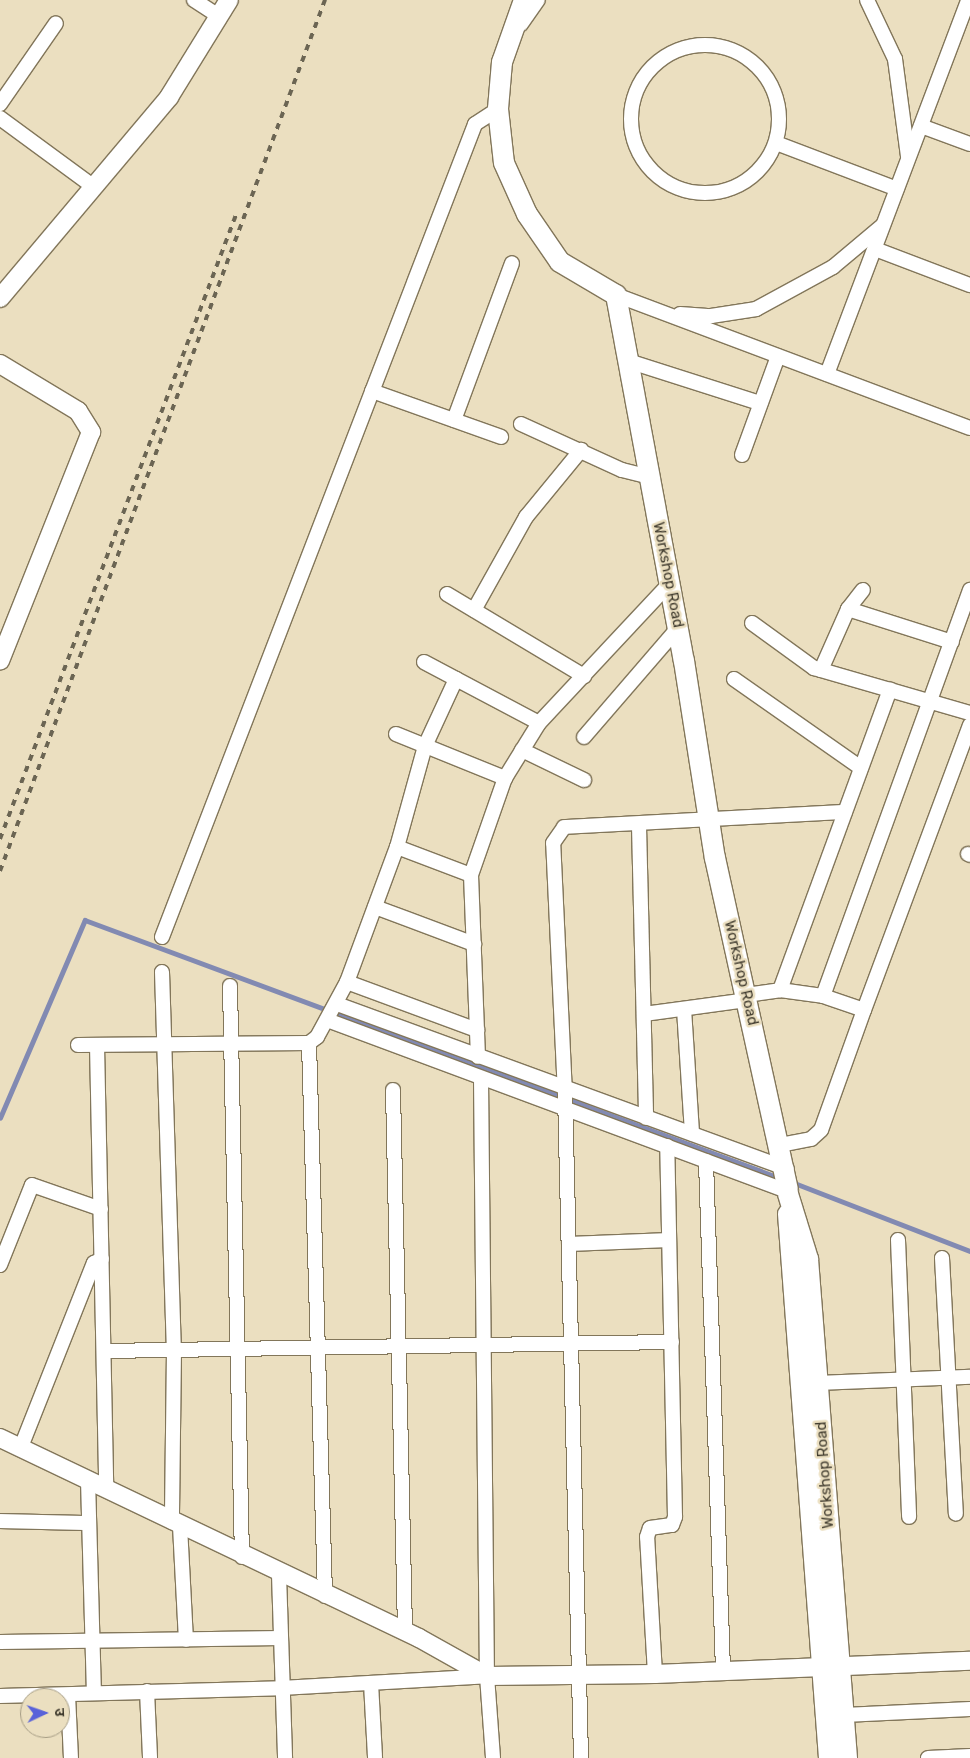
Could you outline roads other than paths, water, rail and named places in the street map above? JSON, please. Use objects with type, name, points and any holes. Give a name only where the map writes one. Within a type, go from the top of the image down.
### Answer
[{"type":"main road","points":[[524,0],[502,62],[498,109],[504,163],[527,214],[560,262],[616,295]]},
{"type":"main road","name":"Workshop Road","points":[[616,295],[678,628],[708,822],[788,1183],[808,1259],[818,1383],[830,1665],[829,1758]]},
{"type":"main road","name":"Workshop Road","points":[[788,1183],[788,1261],[830,1665],[844,1714],[847,1758]]},
{"type":"street","points":[[194,0],[219,16]]},
{"type":"street","points":[[0,298],[170,97],[229,0]]},
{"type":"street","points":[[511,36],[538,0]]},
{"type":"street","points":[[867,0],[895,59],[908,160]]},
{"type":"street","points":[[827,374],[967,1]]},
{"type":"street","points":[[0,104],[56,23]]},
{"type":"street","points":[[710,44],[736,51],[759,66],[774,89],[780,116],[776,144],[762,167],[741,185],[715,193],[688,192],[671,184],[644,161],[633,135],[632,108],[640,82],[658,61],[682,48],[710,44]]},
{"type":"street","points":[[162,937],[475,124],[498,109]]},
{"type":"street","points":[[0,118],[94,187]]},
{"type":"street","points":[[921,126],[970,144]]},
{"type":"street","points":[[776,144],[897,189]]},
{"type":"street","points":[[664,313],[711,316],[756,308],[833,267],[883,226]]},
{"type":"street","points":[[874,248],[970,285]]},
{"type":"street","points":[[454,420],[512,263]]},
{"type":"street","points":[[616,295],[970,428]]},
{"type":"street","points":[[742,456],[778,356]]},
{"type":"street","points":[[628,361],[760,403]]},
{"type":"street","points":[[0,364],[78,411],[91,432],[0,661]]},
{"type":"street","points":[[372,391],[501,437]]},
{"type":"street","points":[[521,424],[650,477]]},
{"type":"street","points":[[474,610],[526,517],[581,450]]},
{"type":"street","points":[[478,1057],[471,875],[504,778],[540,723],[670,583]]},
{"type":"street","points":[[820,670],[848,609],[863,590]]},
{"type":"street","points":[[824,996],[970,590]]},
{"type":"street","points":[[447,594],[584,676]]},
{"type":"street","points":[[848,609],[952,642]]},
{"type":"street","points":[[752,623],[820,670],[970,713]]},
{"type":"street","points":[[584,737],[678,628]]},
{"type":"street","points":[[424,662],[540,723]]},
{"type":"street","points":[[325,1596],[309,1043],[333,1012],[347,982],[398,848],[425,746],[456,679]]},
{"type":"street","points":[[734,679],[861,768]]},
{"type":"street","points":[[780,990],[890,690]]},
{"type":"street","points":[[781,1145],[811,1139],[821,1130],[970,725]]},
{"type":"street","points":[[396,734],[504,778]]},
{"type":"street","points":[[522,750],[584,780]]},
{"type":"street","points":[[581,1758],[565,1098],[553,843],[564,828],[639,826],[845,812]]},
{"type":"street","points":[[639,826],[646,1118]]},
{"type":"street","points":[[398,848],[471,875]]},
{"type":"street","points":[[375,907],[474,944]]},
{"type":"street","points":[[162,972],[174,1350],[176,1524],[186,1640]]},
{"type":"street","points":[[347,982],[477,1030]]},
{"type":"street","points":[[230,986],[240,1349],[242,1556]]},
{"type":"street","points":[[644,1014],[747,998],[780,990],[824,996],[864,1010]]},
{"type":"street","points":[[684,1009],[692,1134]]},
{"type":"street","points":[[333,1012],[478,1057],[667,1146],[706,1160],[788,1183]]},
{"type":"street","points":[[333,1012],[480,1078],[646,1118],[692,1134],[788,1183]]},
{"type":"street","points":[[78,1045],[309,1043]]},
{"type":"street","points":[[96,1045],[106,1490]]},
{"type":"street","points":[[480,1078],[487,1676],[492,1758]]},
{"type":"street","points":[[393,1090],[401,1346],[404,1632]]},
{"type":"street","points":[[655,1674],[647,1537],[650,1528],[672,1525],[675,1517],[667,1146]]},
{"type":"street","points":[[706,1160],[723,1671]]},
{"type":"street","points":[[0,1265],[32,1185],[101,1209]]},
{"type":"street","points":[[569,1244],[670,1240]]},
{"type":"street","points":[[898,1240],[909,1517]]},
{"type":"street","points":[[942,1258],[956,1514]]},
{"type":"street","points":[[21,1447],[94,1263],[102,1259]]},
{"type":"street","points":[[104,1351],[672,1342]]},
{"type":"street","points":[[818,1383],[970,1377]]},
{"type":"street","points":[[0,1438],[279,1575],[404,1632],[487,1676]]},
{"type":"street","points":[[88,1480],[94,1692]]},
{"type":"street","points":[[0,1521],[88,1523]]},
{"type":"street","points":[[279,1575],[281,1688],[285,1758]]},
{"type":"street","points":[[0,1642],[281,1638]]},
{"type":"street","points":[[70,1695],[94,1692],[281,1688],[487,1676],[655,1674],[970,1660]]},
{"type":"street","points":[[371,1683],[375,1758]]},
{"type":"street","points":[[147,1691],[150,1758]]},
{"type":"street","points":[[0,1696],[20,1696]]},
{"type":"street","points":[[844,1714],[970,1708]]},
{"type":"street","points":[[70,1737],[71,1758]]},
{"type":"street","points":[[928,1758],[970,1756]]},
{"type":"waterway","points":[[0,1118],[85,920],[780,1178]]},
{"type":"waterway","points":[[792,1182],[970,1251]]},
{"type":"railway","points":[[0,871],[325,0]]},
{"type":"railway","points":[[0,839],[237,212]]}]
